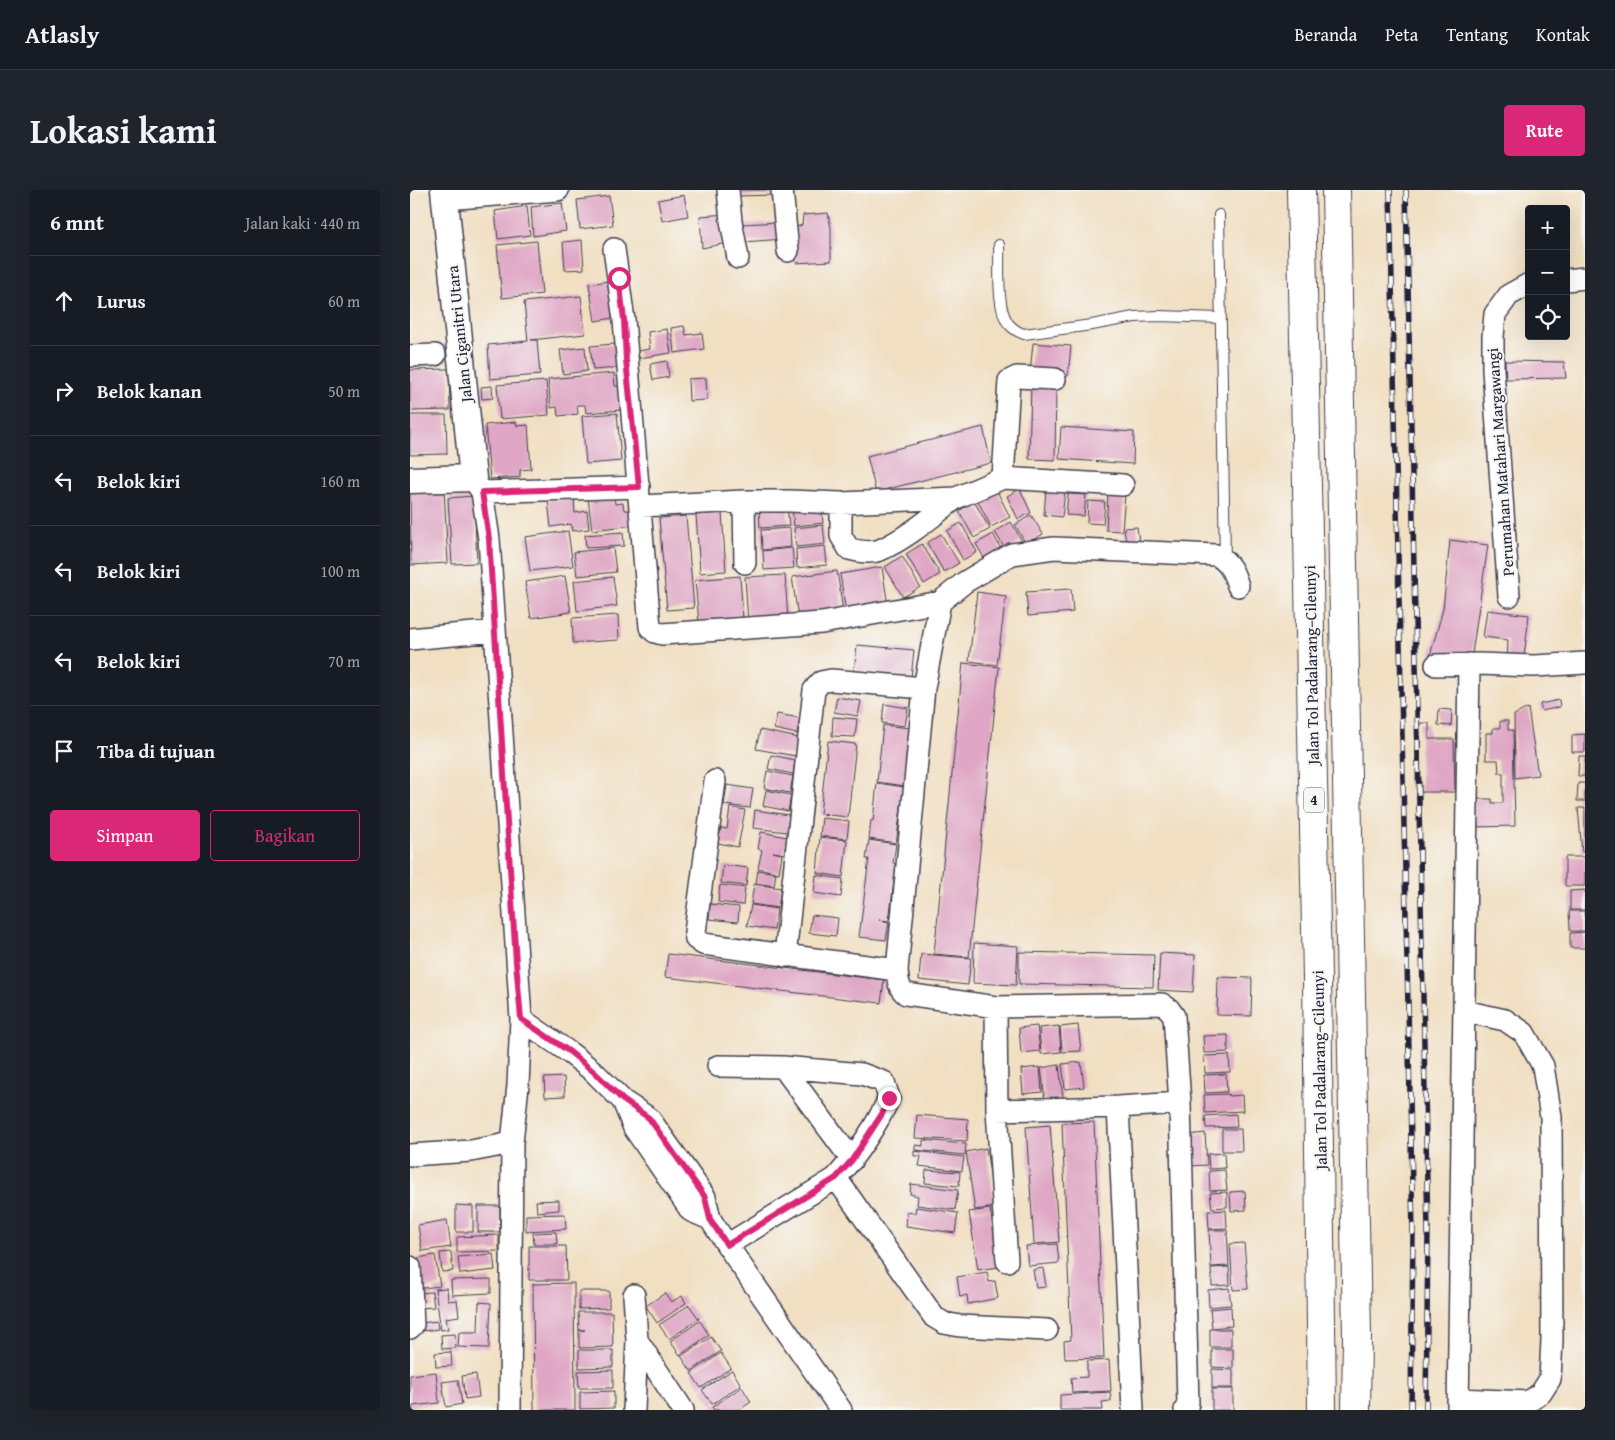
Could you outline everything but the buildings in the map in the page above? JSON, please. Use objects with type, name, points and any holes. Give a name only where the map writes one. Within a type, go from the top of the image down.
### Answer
[{"type":"highway","name":"Jalan Tol Padalarang–Cileunyi","points":[[1302,190],[1317,977],[1322,1410]]},
{"type":"highway","name":"Jalan Tol Padalarang–Cileunyi","points":[[1336,190],[1351,950],[1356,1410]]},
{"type":"street","points":[[444,195],[558,190]]},
{"type":"street","points":[[728,190],[738,258]]},
{"type":"street","points":[[782,190],[788,251]]},
{"type":"street","name":"Jalan Ciganitri Utara","points":[[444,195],[478,485]]},
{"type":"street","points":[[614,250],[624,320],[650,627],[655,632],[662,634],[822,623],[940,602],[965,582],[1012,554],[1054,548],[1216,555],[1225,560],[1238,586]]},
{"type":"street","points":[[1570,280],[1585,278]]},
{"type":"street","name":"Perumahan Matahari Margawangi","points":[[1509,596],[1492,337],[1495,314],[1509,295],[1525,286]]},
{"type":"street","points":[[410,356],[435,355]]},
{"type":"street","points":[[1003,478],[1009,381],[1017,377],[1055,379]]},
{"type":"street","points":[[841,503],[841,536],[849,549],[863,552],[880,550],[902,537],[956,498],[1003,478],[1123,484]]},
{"type":"street","points":[[410,480],[640,497],[744,501],[841,503],[956,498]]},
{"type":"street","points":[[478,485],[489,539],[521,1019],[518,1085],[512,1143],[510,1410]]},
{"type":"street","points":[[744,501],[745,563]]},
{"type":"street","points":[[940,602],[924,688],[897,970],[901,990],[906,994],[996,1007],[1162,1004],[1174,1016],[1180,1103],[1188,1404],[1185,1410]]},
{"type":"street","points":[[410,639],[495,631]]},
{"type":"street","points":[[1436,665],[1535,666],[1585,663]]},
{"type":"street","points":[[1464,1011],[1505,1020],[1524,1033],[1543,1066],[1550,1117],[1552,1340],[1550,1378],[1541,1393],[1528,1402],[1458,1404],[1469,664]]},
{"type":"street","points":[[785,956],[814,690],[821,682],[831,680],[924,688]]},
{"type":"street","points":[[715,781],[695,932],[696,939],[703,944],[897,970]]},
{"type":"street","points":[[996,1007],[997,1110],[1007,1262]]},
{"type":"street","points":[[521,1019],[570,1052],[623,1100],[649,1118],[705,1197],[710,1219],[727,1245],[841,1410]]},
{"type":"street","points":[[718,1066],[783,1067],[862,1074],[884,1082],[889,1098],[882,1114],[852,1160],[836,1178],[727,1245]]},
{"type":"street","points":[[783,1067],[852,1160]]},
{"type":"street","points":[[997,1110],[1118,1107],[1180,1103]]},
{"type":"street","points":[[1118,1107],[1133,1410]]},
{"type":"street","points":[[410,1155],[471,1151],[512,1143]]},
{"type":"street","points":[[836,1178],[934,1317],[944,1323],[960,1326],[1047,1330]]},
{"type":"street","points":[[410,1268],[413,1324],[410,1328]]},
{"type":"street","points":[[634,1295],[637,1340],[634,1410]]},
{"type":"street","points":[[637,1340],[684,1410]]},
{"type":"lane","points":[[1219,216],[1225,560]]},
{"type":"lane","points":[[999,245],[1003,315],[1008,324],[1024,334],[1134,317],[1220,318]]},
{"type":"railway","points":[[1390,190],[1413,1233],[1411,1410]]},
{"type":"railway","points":[[1406,190],[1428,1232],[1426,1410]]},
{"type":"route","points":[[619,278],[639,487],[482,492],[489,539],[521,1019],[570,1052],[623,1100],[649,1118],[705,1197],[710,1219],[727,1245],[836,1178],[852,1160],[882,1114],[889,1098]]}]
